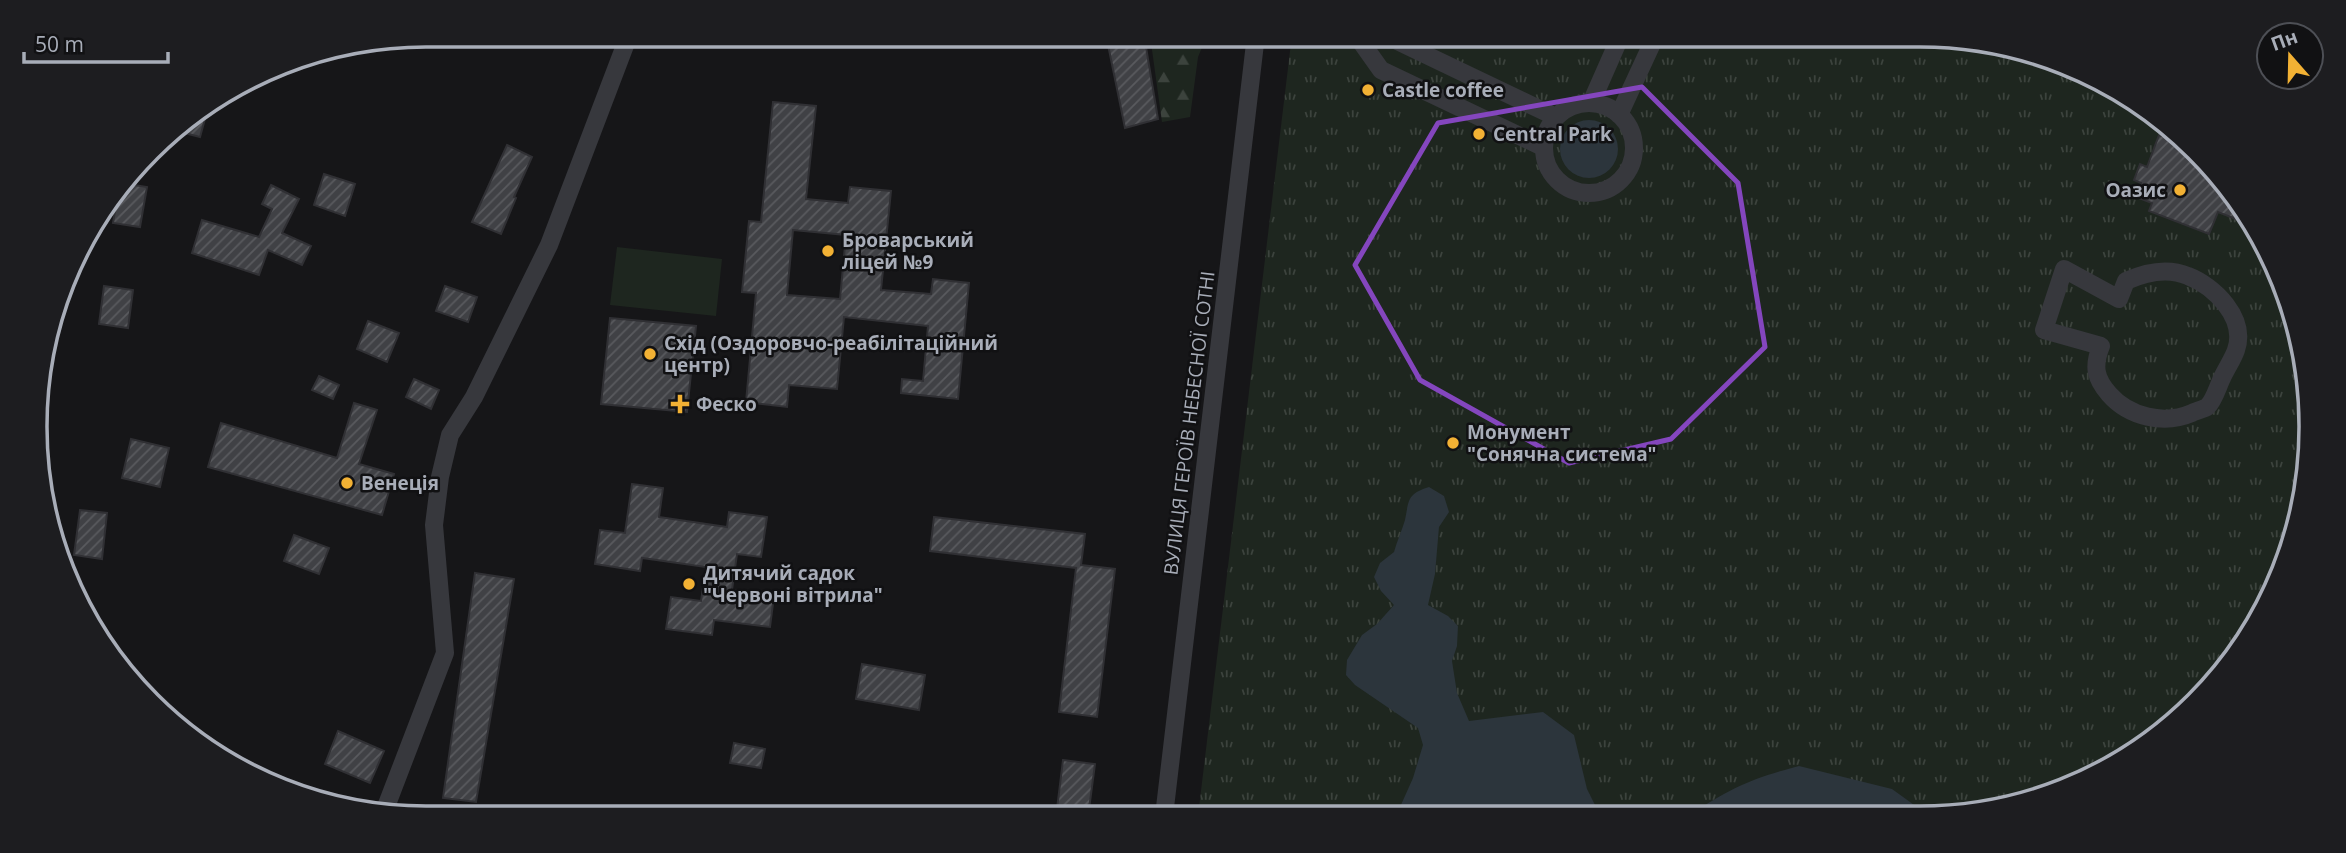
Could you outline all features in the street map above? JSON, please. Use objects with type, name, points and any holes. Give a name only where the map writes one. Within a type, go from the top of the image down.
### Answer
[{"type":"street","points":[[387,804],[445,653],[434,525],[440,477],[450,435],[474,397],[549,245],[624,47]]},
{"type":"street","name":"ВУЛИЦЯ ГЕРОЇВ НЕБЕСНОЇ СОТНІ","points":[[1165,806],[1255,47]]},
{"type":"street","points":[[1363,47],[1381,70],[1544,147]]},
{"type":"street","points":[[1410,47],[1556,117]]},
{"type":"street","points":[[1591,103],[1616,47]]},
{"type":"street","points":[[1619,115],[1650,47]]},
{"type":"street","points":[[1591,103],[1603,105],[1619,115],[1630,130],[1634,152],[1626,173],[1609,188],[1587,194],[1566,187],[1550,173],[1544,159],[1544,147],[1547,130],[1556,117],[1573,106],[1591,103]]},
{"type":"street","points":[[2064,270],[2119,299],[2126,281],[2155,271],[2179,272],[2202,281],[2221,297],[2237,327],[2237,348],[2208,406],[2186,415],[2162,419],[2137,414],[2128,409],[2116,402],[2100,383],[2095,362],[2101,346],[2044,330],[2064,270]]},
{"type":"highlighted area","points":[[1642,87],[1738,183],[1765,347],[1671,439],[1569,463],[1420,380],[1355,265],[1438,123]]},
{"type":"green space","points":[[1152,47],[1202,47],[1198,57],[1190,117],[1162,122]]},
{"type":"green space","points":[[1291,47],[1920,47],[1969,50],[2018,60],[2087,86],[2130,111],[2170,141],[2205,176],[2235,216],[2260,259],[2286,328],[2298,402],[2296,476],[2279,548],[2248,616],[2205,677],[2170,712],[2130,742],[2087,767],[2018,793],[1944,805],[1199,806]]},
{"type":"green space","points":[[617,247],[722,259],[716,316],[610,305]]},
{"type":"shaded area","points":[[1583,120],[1595,120],[1610,128],[1618,143],[1618,155],[1610,170],[1595,178],[1583,178],[1568,170],[1560,155],[1560,143],[1568,128]]},
{"type":"shaded area","points":[[1429,487],[1444,496],[1449,512],[1439,527],[1435,574],[1428,605],[1448,616],[1458,626],[1457,646],[1452,661],[1457,693],[1469,721],[1543,712],[1574,735],[1587,789],[1596,806],[1400,806],[1423,745],[1418,728],[1355,685],[1346,675],[1347,660],[1362,635],[1377,624],[1394,605],[1381,591],[1374,577],[1380,563],[1394,552],[1410,499],[1417,492]]},
{"type":"shaded area","points":[[1799,766],[1892,789],[1916,806],[1704,806],[1742,785]]},
{"type":"building","points":[[1108,47],[1146,47],[1158,119],[1125,128]]},
{"type":"building","points":[[773,102],[816,106],[806,199],[848,203],[850,187],[891,191],[881,290],[931,294],[933,279],[969,283],[958,399],[901,393],[902,379],[923,381],[928,326],[844,317],[837,389],[789,385],[787,407],[746,402],[756,293],[742,292],[749,221],[761,222]],"holes":[[[793,230],[846,235],[840,299],[787,295]]]},
{"type":"building","points":[[205,119],[200,137],[186,133]]},
{"type":"building","name":"Оазис","points":[[2159,135],[2165,137],[2205,176],[2237,219],[2218,212],[2209,234],[2149,211],[2152,203],[2136,197],[2141,183],[2134,180],[2140,164],[2147,167]]},
{"type":"building","points":[[507,145],[532,157],[501,234],[472,222]]},
{"type":"building","points":[[324,174],[355,184],[345,216],[314,205]]},
{"type":"building","points":[[134,185],[147,187],[140,227],[113,223],[115,211]]},
{"type":"building","points":[[271,185],[299,199],[282,233],[311,246],[302,265],[268,250],[259,275],[192,253],[202,220],[259,237],[272,209],[262,204]]},
{"type":"building","points":[[104,286],[133,290],[128,328],[99,324]]},
{"type":"building","points":[[445,286],[477,297],[468,322],[436,311]]},
{"type":"building","name":"Схід (Оздоровчо-реабілітаційний центр)","points":[[610,318],[696,326],[687,412],[601,404]]},
{"type":"building","points":[[368,321],[399,333],[387,362],[357,349]]},
{"type":"building","points":[[319,376],[339,385],[333,399],[312,390]]},
{"type":"building","points":[[414,379],[439,390],[431,409],[406,397]]},
{"type":"building","points":[[354,403],[377,410],[359,464],[394,474],[382,515],[208,467],[221,423],[337,458]]},
{"type":"building","points":[[131,439],[169,448],[160,487],[122,478]]},
{"type":"building","points":[[632,484],[663,488],[659,517],[727,527],[729,512],[767,517],[761,557],[737,554],[732,590],[774,596],[770,627],[714,620],[712,635],[666,629],[671,597],[701,601],[706,567],[642,558],[640,571],[595,564],[600,530],[625,533]]},
{"type":"building","points":[[80,510],[107,513],[102,559],[74,555]]},
{"type":"building","points":[[934,517],[1085,534],[1081,565],[1115,569],[1097,717],[1059,712],[1076,568],[930,551]]},
{"type":"building","points":[[294,535],[329,548],[319,574],[284,561]]},
{"type":"building","points":[[475,573],[514,579],[476,802],[443,798]]},
{"type":"building","points":[[862,664],[925,675],[919,710],[856,699]]},
{"type":"building","points":[[338,731],[384,751],[370,783],[325,764]]},
{"type":"building","points":[[734,743],[765,749],[761,768],[730,763]]},
{"type":"building","points":[[1063,760],[1095,764],[1089,806],[1057,806]]},
{"type":"place","name":"Castle coffee","points":[[1368,90]]},
{"type":"place","name":"Central Park","points":[[1479,134]]},
{"type":"place","name":"Оазис","points":[[2180,190]]},
{"type":"place","name":"Броварський ліцей №9","points":[[828,251]]},
{"type":"place","name":"Схід (Оздоровчо-реабілітаційний центр)","points":[[650,354]]},
{"type":"place","name":"Феско","points":[[680,404]]},
{"type":"place","name":"Монумент \"Сонячна система\"","points":[[1453,443]]},
{"type":"place","name":"Венеція","points":[[347,483]]},
{"type":"place","name":"Дитячий садок \"Червоні вітрила\"","points":[[689,584]]}]
